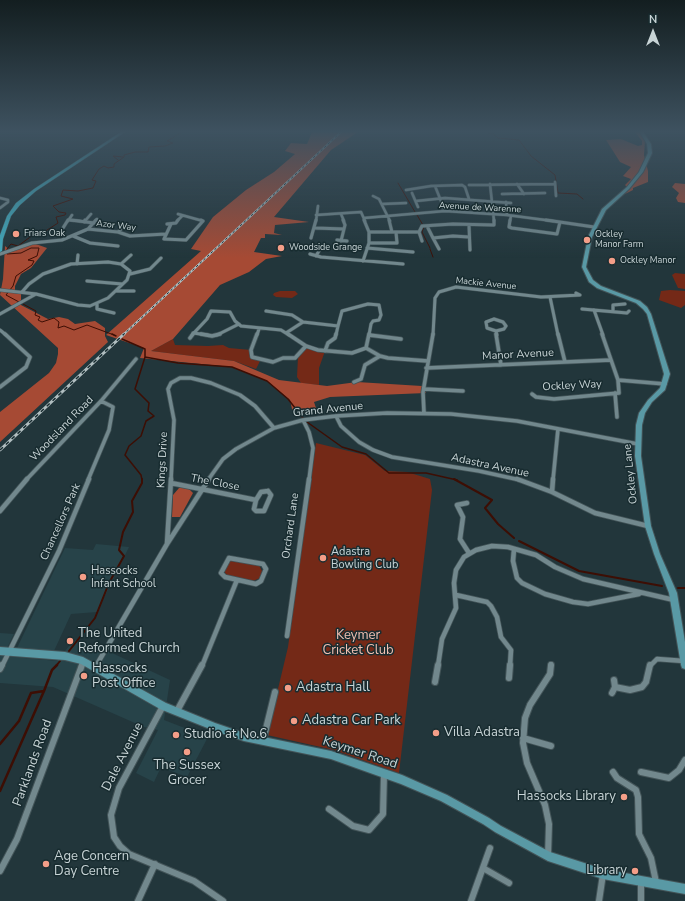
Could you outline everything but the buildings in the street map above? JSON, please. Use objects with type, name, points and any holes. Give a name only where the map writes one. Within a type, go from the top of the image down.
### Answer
[{"type":"main road","points":[[0,251],[1,239],[9,216],[18,204],[35,190],[59,174]]},
{"type":"street","points":[[637,174],[625,190],[604,209],[594,227],[584,262],[588,277],[599,287],[638,302],[649,314],[667,374],[665,384]]},
{"type":"street","points":[[469,185],[554,183],[556,196]]},
{"type":"street","points":[[418,232],[422,226],[494,225],[493,201],[490,184]]},
{"type":"street","points":[[518,184],[524,194]]},
{"type":"street","points":[[435,186],[445,211]]},
{"type":"street","points":[[406,190],[413,187],[464,186],[469,199]]},
{"type":"street","points":[[502,194],[545,193]]},
{"type":"street","points":[[412,194],[418,207]]},
{"type":"street","points":[[369,243],[397,243],[391,224],[382,204],[379,199],[373,196]]},
{"type":"street","points":[[0,198],[8,200],[8,202],[0,208]]},
{"type":"street","points":[[416,201],[440,198],[511,203]]},
{"type":"street","points":[[506,202],[509,215],[509,227],[557,234],[560,222]]},
{"type":"street","points":[[382,204],[406,203]]},
{"type":"street","points":[[311,238],[315,228],[318,206]]},
{"type":"street","name":"Avenue de Warenne","points":[[364,218],[445,211],[509,215],[594,227]]},
{"type":"street","points":[[316,215],[361,212],[369,232],[369,243],[363,261]]},
{"type":"street","points":[[84,222],[91,214]]},
{"type":"street","points":[[178,214],[184,216]]},
{"type":"street","points":[[341,214],[345,225],[341,241]]},
{"type":"street","points":[[63,228],[72,215]]},
{"type":"street","points":[[166,236],[169,224],[176,223],[184,216]]},
{"type":"street","name":"Azor Way","points":[[88,229],[118,232],[130,236],[166,236],[164,238],[168,240],[187,240],[203,220],[184,216]]},
{"type":"street","points":[[0,254],[8,253],[32,243],[55,242],[73,236],[88,229],[97,219]]},
{"type":"street","points":[[68,220],[94,222]]},
{"type":"street","points":[[469,225],[470,250]]},
{"type":"street","points":[[118,232],[123,227]]},
{"type":"street","points":[[315,228],[344,230]]},
{"type":"street","points":[[428,228],[438,249]]},
{"type":"street","points":[[369,232],[418,232]]},
{"type":"street","points":[[418,232],[422,241]]},
{"type":"street","points":[[73,236],[90,243],[118,246]]},
{"type":"street","points":[[433,238],[453,236],[470,237]]},
{"type":"street","points":[[337,240],[347,241]]},
{"type":"street","points":[[367,248],[408,253],[413,252]]},
{"type":"street","points":[[316,256],[320,250],[328,249]]},
{"type":"street","points":[[310,254],[316,256],[403,264]]},
{"type":"street","points":[[77,264],[78,255]]},
{"type":"street","points":[[121,264],[131,255]]},
{"type":"street","points":[[0,290],[36,294],[81,306],[97,304],[108,298],[116,291],[130,274],[150,269],[161,258]]},
{"type":"street","points":[[22,292],[29,284],[42,274],[65,266],[77,264],[108,262],[121,264],[130,270],[130,274]]},
{"type":"street","points":[[87,282],[122,284]]},
{"type":"street","name":"Mackie Avenue","points":[[424,413],[426,368],[433,337],[435,298],[439,292],[456,287],[550,297],[578,295]]},
{"type":"street","points":[[116,291],[134,291]]},
{"type":"street","points":[[0,314],[36,294]]},
{"type":"street","points":[[550,297],[565,362]]},
{"type":"street","points":[[97,304],[97,309],[101,311],[114,312]]},
{"type":"street","points":[[326,351],[328,343],[335,338],[342,311],[368,304],[379,305],[381,308],[379,320],[373,321],[366,348]]},
{"type":"street","points":[[613,311],[613,305],[626,304]]},
{"type":"street","points":[[582,309],[627,313],[629,311]]},
{"type":"street","name":"Ockley Way","points":[[532,394],[536,397],[554,399],[590,394],[619,393],[620,390],[618,380],[594,310]]},
{"type":"street","points":[[190,338],[202,325],[211,311],[230,312],[239,324],[259,329],[281,330],[306,346],[326,351],[352,353],[366,348],[380,356],[405,360],[428,361]]},
{"type":"street","points":[[266,311],[292,315],[303,322],[338,326]]},
{"type":"street","points":[[494,319],[505,324],[504,329],[496,331],[487,328],[486,322],[494,319]]},
{"type":"street","points":[[286,333],[303,322]]},
{"type":"street","points":[[193,333],[212,336],[219,335],[239,324]]},
{"type":"street","points":[[259,329],[251,350],[252,357],[273,362],[283,358],[295,358],[298,357],[306,346]]},
{"type":"street","points":[[0,330],[30,357],[26,367],[0,387]]},
{"type":"street","points":[[496,331],[501,365]]},
{"type":"street","points":[[369,335],[401,339]]},
{"type":"street","points":[[354,382],[361,379],[365,365],[380,356]]},
{"type":"street","name":"Woodsland Road","points":[[0,511],[44,460],[101,401],[136,359]]},
{"type":"street","name":"Manor Avenue","points":[[426,368],[611,360]]},
{"type":"street","name":"Kings Drive","points":[[167,544],[174,420],[168,389],[169,385],[174,380],[180,378],[191,378],[211,383],[240,395],[255,406],[274,428]]},
{"type":"street","name":"Ockley Way","points":[[618,380],[665,384]]},
{"type":"street","name":"Ockley Lane","points":[[665,384],[642,413],[639,425],[638,444],[640,472],[648,526],[674,600],[685,663]]},
{"type":"street","points":[[424,389],[463,391]]},
{"type":"street","name":"Ockley Way","points":[[614,393],[618,417]]},
{"type":"street","name":"Chancellors Park","points":[[4,652],[59,551],[109,430],[113,407],[101,401]]},
{"type":"street","name":"Grand Avenue","points":[[95,667],[167,544],[202,489],[223,460],[236,449],[274,428],[303,420],[336,416],[424,413],[494,418],[638,444]]},
{"type":"street","name":"Adastra Avenue","points":[[336,416],[341,426],[359,442],[392,457],[496,474],[523,481],[552,492],[595,513],[648,526]]},
{"type":"street","name":"Orchard Lane","points":[[287,636],[313,448],[309,432],[303,420]]},
{"type":"street","points":[[552,492],[558,429]]},
{"type":"street","name":"The Close","points":[[171,483],[256,500]]},
{"type":"street","points":[[268,491],[271,494],[264,511],[256,511],[254,508],[256,500],[261,492],[268,491]]},
{"type":"street","points":[[451,506],[467,502]]},
{"type":"street","points":[[457,505],[463,517],[460,530],[460,539],[469,554]]},
{"type":"street","points":[[435,682],[440,647],[445,629],[455,614],[456,595],[454,583],[456,570],[460,562],[469,554],[492,546],[501,546],[536,555],[555,567],[583,579],[620,587],[642,594],[674,600]]},
{"type":"street","points":[[514,549],[513,561],[517,578],[522,583],[545,594],[573,602],[588,604],[642,594]]},
{"type":"street","points":[[229,558],[263,564],[265,566],[259,583],[256,584],[237,580],[222,575],[221,573],[229,558]]},
{"type":"street","points":[[177,711],[206,658],[237,580]]},
{"type":"street","points":[[456,595],[487,602],[490,606],[497,617],[501,637],[511,650],[509,678]]},
{"type":"street","points":[[0,669],[4,652]]},
{"type":"street","name":"Keymer Road","points":[[4,652],[65,656],[83,661],[163,706],[244,737],[331,755],[444,798],[548,856],[603,874],[656,882],[685,889]]},
{"type":"street","points":[[615,687],[630,690],[642,687],[646,682],[650,664],[657,659],[685,663]]},
{"type":"street","name":"Parklands Road","points":[[0,871],[17,839],[83,661]]},
{"type":"street","points":[[548,856],[549,824],[545,805],[527,763],[523,738],[525,718],[530,705],[550,674],[550,664]]},
{"type":"street","points":[[612,693],[615,687],[614,680]]},
{"type":"street","points":[[263,742],[275,692]]},
{"type":"street","name":"Dale Avenue","points":[[163,706],[126,773],[114,802],[111,815],[114,837],[120,846],[129,854],[194,881],[223,901]]},
{"type":"street","points":[[523,738],[551,746]]},
{"type":"street","points":[[641,772],[669,778],[679,770],[685,760]]},
{"type":"street","points":[[613,772],[617,778],[636,790],[638,797],[639,834],[652,858],[656,882]]},
{"type":"street","points":[[329,809],[353,826],[369,830],[383,814],[384,774]]},
{"type":"street","points":[[471,901],[490,848]]},
{"type":"street","points":[[138,901],[155,864]]},
{"type":"street","points":[[483,868],[509,883]]},
{"type":"street","points":[[599,901],[603,874]]},
{"type":"street","points":[[641,880],[641,901]]},
{"type":"shaded area","points":[[271,174],[311,174],[274,217],[309,222],[275,225],[274,233],[282,235],[265,234],[265,238],[261,238],[254,252],[282,256],[266,259],[249,272],[220,285],[173,339],[151,351],[234,361],[279,380],[327,386],[357,382],[422,386],[426,393],[330,397],[314,402],[317,411],[298,415],[292,409],[290,400],[267,381],[232,367],[140,358],[144,348],[106,335],[201,251],[191,249],[213,217],[246,190]]},
{"type":"shaded area","points":[[625,174],[648,174],[648,182],[633,188],[633,190],[625,194],[620,200],[629,189],[625,185],[631,179],[623,176]]},
{"type":"shaded area","points":[[675,183],[685,184],[685,203],[678,202],[676,198],[679,193],[672,187]]},
{"type":"shaded area","points":[[33,243],[47,248],[31,268],[21,274],[15,286],[15,293],[21,294],[21,305],[48,319],[59,317],[68,319],[75,324],[95,321],[105,328],[105,336],[108,342],[0,442],[0,412],[49,373],[56,363],[58,354],[58,348],[0,295],[3,279],[5,246],[10,250]]},
{"type":"shaded area","points":[[184,487],[193,493],[180,517],[172,517],[173,495],[179,488]]},
{"type":"shaded area","name":"Hassocks Infant School","points":[[96,544],[129,547],[97,612],[71,614],[54,651],[17,648],[65,548],[93,550]]},
{"type":"shaded area","points":[[0,633],[14,634],[3,656],[57,661],[74,640],[97,646],[170,680],[164,720],[208,737],[187,777],[161,767],[154,782],[136,773],[158,730],[144,727],[53,687],[0,683]]},
{"type":"green space","points":[[675,273],[685,274],[685,289],[678,288],[672,275]]},
{"type":"green space","points":[[280,291],[295,291],[298,294],[292,298],[276,297],[273,295],[274,293]]},
{"type":"green space","points":[[661,291],[685,291],[685,305],[681,308],[659,300]]},
{"type":"green space","points":[[173,339],[175,345],[223,345],[229,348],[251,350],[251,355],[261,359],[256,369],[234,361],[151,351]]},
{"type":"green space","points":[[306,346],[325,351],[319,368],[319,385],[301,383],[297,377],[298,357]]},
{"type":"green space","name":"Keymer Cricket Club","points":[[316,443],[365,455],[385,471],[407,472],[430,479],[432,490],[399,773],[334,750],[267,735],[288,647]]},
{"type":"green space","points":[[231,560],[259,565],[262,571],[260,578],[253,581],[227,576],[224,571],[228,562]]},
{"type":"waterway","points":[[19,302],[6,295],[13,286],[16,276],[32,265],[34,261],[28,260],[37,256],[39,248],[31,248],[21,253],[7,254],[7,249],[11,244],[18,246],[37,232],[44,232],[58,223],[56,217],[65,215],[66,213],[59,212],[53,206],[73,199],[61,196],[63,190],[78,191],[93,188],[96,181],[92,180],[96,174]]},
{"type":"waterway","points":[[554,174],[558,193],[577,194],[583,199]]},
{"type":"waterway","points":[[398,183],[415,212]]},
{"type":"waterway","points":[[417,215],[423,225]]},
{"type":"waterway","points":[[424,227],[422,232],[430,248]]},
{"type":"waterway","points":[[430,249],[433,257]]},
{"type":"waterway","points":[[23,304],[36,311],[35,315],[40,317],[38,320],[42,322],[54,318],[59,322],[58,328],[64,326],[74,330],[87,325],[114,335]]},
{"type":"waterway","points":[[122,339],[145,349],[145,357]]},
{"type":"waterway","points":[[142,480],[141,475],[125,455],[129,446],[141,436],[146,421],[154,416],[148,411],[149,403],[135,389],[145,357]]},
{"type":"waterway","points":[[145,357],[178,363],[232,367],[267,381],[288,399],[303,418]]},
{"type":"waterway","points":[[307,422],[342,447],[366,454],[389,473],[426,473],[455,480]]},
{"type":"waterway","points":[[69,651],[95,618],[109,583],[124,556],[119,550],[123,532],[133,512],[132,501],[142,483],[142,480]]},
{"type":"waterway","points":[[455,480],[492,500],[485,508],[498,524],[514,538]]},
{"type":"waterway","points":[[519,541],[579,571],[662,586]]},
{"type":"waterway","points":[[678,588],[685,588]]},
{"type":"waterway","points":[[56,666],[60,661]]},
{"type":"waterway","points":[[44,691],[52,670],[56,666]]},
{"type":"waterway","points":[[0,744],[19,721],[31,693],[44,691]]},
{"type":"waterway","points":[[0,791],[44,691]]},
{"type":"railway","points":[[123,335],[296,174]]},
{"type":"railway","points":[[0,450],[124,334]]},
{"type":"place","name":"Friars Oak","points":[[16,234]]},
{"type":"place","name":"Ockley Manor Farm","points":[[587,240]]},
{"type":"place","name":"Woodside Grange","points":[[281,248]]},
{"type":"place","name":"Ockley Manor","points":[[612,261]]},
{"type":"place","name":"Adastra Bowling Club","points":[[323,558]]},
{"type":"place","name":"Hassocks Infant School","points":[[83,577]]},
{"type":"place","name":"The United Reformed Church","points":[[70,641]]},
{"type":"place","name":"Hassocks Post Office","points":[[84,676]]},
{"type":"place","name":"Adastra Hall","points":[[288,688]]},
{"type":"place","name":"Adastra Car Park","points":[[294,721]]},
{"type":"place","name":"Villa Adastra","points":[[436,733]]},
{"type":"place","name":"Studio at No.6","points":[[176,735]]},
{"type":"place","name":"The Sussex Grocer","points":[[187,752]]},
{"type":"place","name":"Hassocks Library","points":[[624,797]]},
{"type":"place","name":"Age Concern Day Centre","points":[[46,864]]},
{"type":"place","name":"Library","points":[[635,871]]}]
